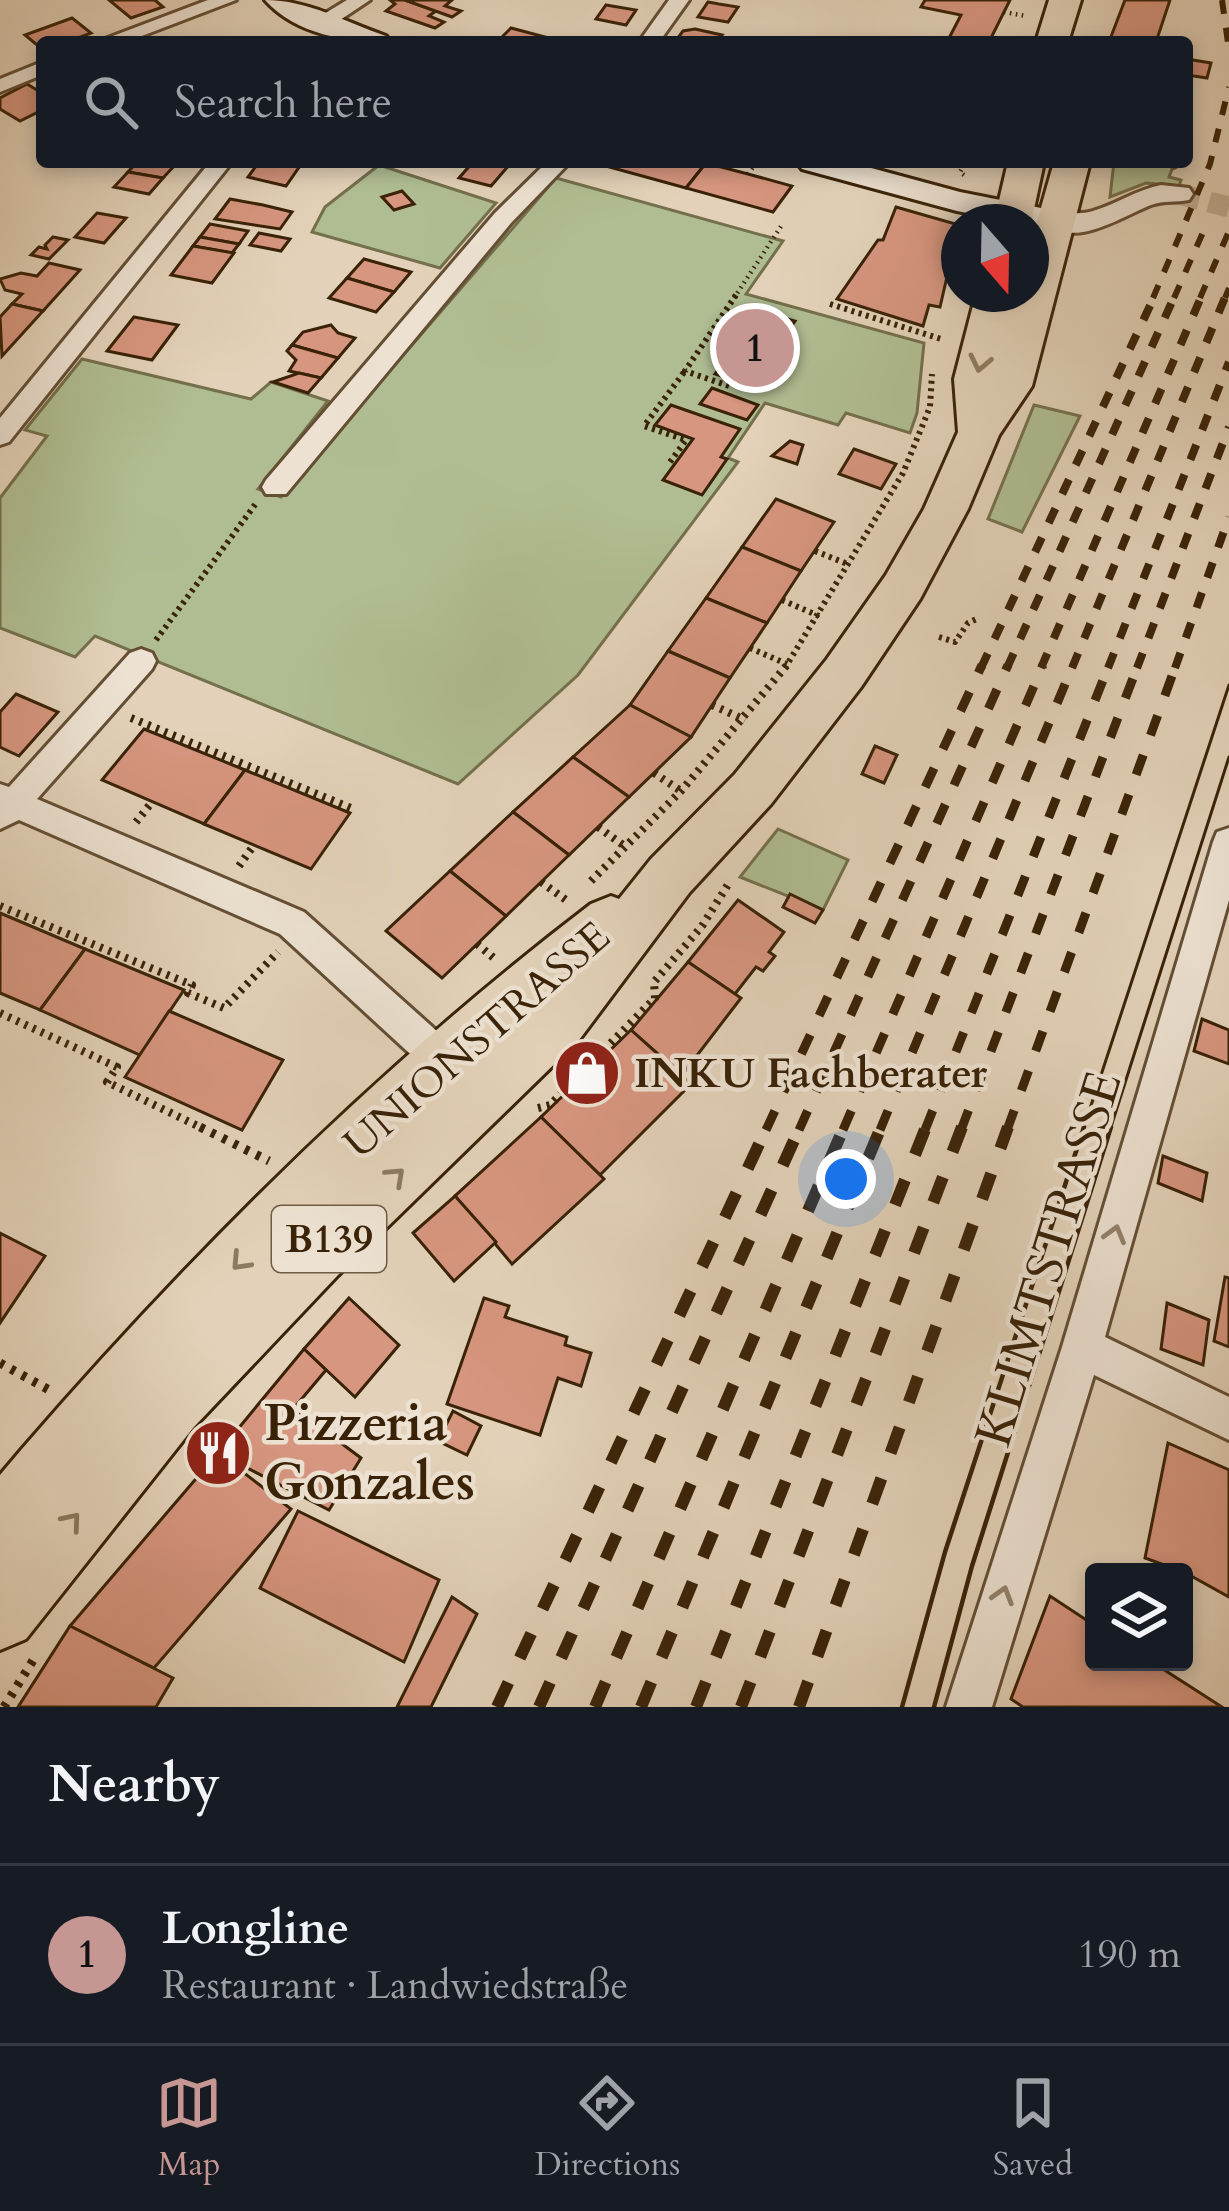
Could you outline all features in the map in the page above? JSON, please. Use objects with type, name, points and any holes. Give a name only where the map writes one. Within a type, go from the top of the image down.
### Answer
[{"type":"main road","points":[[279,0],[327,32]]},
{"type":"main road","points":[[1042,30],[1065,0]]},
{"type":"main road","points":[[1086,36],[1096,0]]},
{"type":"main road","points":[[835,168],[964,204]]},
{"type":"main road","points":[[1017,204],[1025,168]]},
{"type":"main road","name":"B139","points":[[979,433],[1011,386],[1071,168]]},
{"type":"main road","points":[[1049,220],[1058,221]]},
{"type":"main road","name":"B139","points":[[979,433],[975,379],[991,312]]},
{"type":"main road","name":"UNIONSTRASSE","points":[[0,1532],[129,1381],[291,1207],[648,861],[753,789],[844,673],[932,537],[979,433]]},
{"type":"main road","name":"UNIONSTRASSE","points":[[0,1613],[170,1404],[316,1252],[558,1021],[648,861]]},
{"type":"street","points":[[124,36],[226,0]]},
{"type":"street","points":[[327,32],[360,0]]},
{"type":"street","points":[[653,36],[680,0]]},
{"type":"street","points":[[0,86],[36,71]]},
{"type":"street","points":[[0,436],[216,168]]},
{"type":"street","points":[[276,487],[503,218],[553,168]]},
{"type":"street","points":[[1058,221],[1097,222],[1174,174]]},
{"type":"street","points":[[141,661],[5,806],[292,922],[445,1062]]},
{"type":"street","name":"KLIMTSTRASSE","points":[[969,1707],[1082,1347],[1229,842]]},
{"type":"street","points":[[1082,1347],[1229,1419]]},
{"type":"path","points":[[1004,12],[1042,30]]},
{"type":"path","points":[[748,174],[752,168]]},
{"type":"path","points":[[670,462],[686,440],[644,426],[782,225]]},
{"type":"path","points":[[830,304],[941,339]]},
{"type":"path","points":[[552,918],[568,902],[648,861],[681,791],[745,720],[820,616],[903,473],[924,424],[945,325]]},
{"type":"path","points":[[685,370],[729,386]]},
{"type":"path","points":[[141,661],[265,491],[276,487]]},
{"type":"path","points":[[815,550],[850,565]]},
{"type":"path","points":[[782,600],[820,616]]},
{"type":"path","points":[[938,637],[955,642],[968,623],[979,618]]},
{"type":"path","points":[[750,648],[788,664]]},
{"type":"path","points":[[712,705],[745,720]]},
{"type":"path","points":[[122,715],[352,808]]},
{"type":"path","points":[[653,773],[681,791]]},
{"type":"path","points":[[598,827],[648,861]]},
{"type":"path","points":[[541,882],[568,902]]},
{"type":"path","points":[[0,906],[192,985],[188,993],[224,1008],[283,947]]},
{"type":"path","points":[[477,944],[500,963],[487,975]]},
{"type":"path","points":[[0,1013],[117,1067],[107,1082],[281,1167]]},
{"type":"path","points":[[0,1364],[62,1397]]},
{"type":"green space","points":[[375,168],[388,168],[496,203],[440,268],[312,232],[325,207]]},
{"type":"green space","points":[[1113,168],[1173,168],[1169,177],[1181,180],[1179,186],[1146,183],[1110,197]]},
{"type":"green space","points":[[556,178],[783,241],[746,294],[924,343],[917,413],[910,433],[846,413],[838,425],[765,403],[728,458],[738,462],[578,675],[458,784],[95,636],[75,657],[0,628],[0,498],[47,436],[25,430],[82,359],[251,399],[271,382],[328,401],[258,489],[281,497]]},
{"type":"green space","points":[[1034,405],[1080,416],[1022,532],[988,519]]},
{"type":"green space","points":[[778,829],[848,860],[823,910],[740,877]]},
{"type":"building","points":[[109,0],[155,0],[163,7],[131,18]]},
{"type":"building","points":[[390,0],[436,11],[429,16],[444,22],[435,28],[386,11],[395,4]]},
{"type":"building","points":[[405,0],[452,0],[445,6],[461,11],[452,17]]},
{"type":"building","points":[[925,0],[1010,0],[992,36],[950,36],[961,15],[921,7]]},
{"type":"building","points":[[1125,0],[1170,0],[1158,36],[1111,36]]},
{"type":"building","points":[[708,2],[738,7],[728,22],[698,17]]},
{"type":"building","points":[[606,5],[636,10],[626,25],[596,19]]},
{"type":"building","points":[[72,18],[91,33],[36,36],[36,44],[25,35]]},
{"type":"building","points":[[511,28],[541,36],[503,36]]},
{"type":"building","points":[[695,29],[722,35],[679,36]]},
{"type":"building","points":[[1193,60],[1211,63],[1207,78],[1193,76]]},
{"type":"building","points":[[27,84],[36,89],[36,113],[20,121],[0,109],[0,98]]},
{"type":"building","points":[[132,168],[172,168],[163,178],[128,172]]},
{"type":"building","points":[[255,168],[299,168],[286,186],[248,177]]},
{"type":"building","points":[[468,168],[507,168],[491,186],[459,178]]},
{"type":"building","points":[[613,168],[702,168],[686,188]]},
{"type":"building","points":[[702,168],[725,168],[792,186],[773,212],[686,188]]},
{"type":"building","points":[[128,172],[163,178],[149,194],[114,187]]},
{"type":"building","points":[[402,191],[414,204],[394,210],[382,197]]},
{"type":"building","points":[[230,199],[292,212],[280,229],[215,219]]},
{"type":"building","points":[[896,207],[941,220],[941,303],[940,307],[929,305],[923,326],[837,299],[878,240],[883,240]]},
{"type":"building","points":[[97,213],[126,218],[104,243],[75,237]]},
{"type":"building","points":[[210,224],[248,231],[239,244],[200,237]]},
{"type":"building","points":[[259,233],[290,239],[281,251],[250,245]]},
{"type":"building","points":[[53,237],[68,240],[49,259],[31,255],[39,247],[47,249]]},
{"type":"building","points":[[200,237],[239,244],[232,253],[193,246]]},
{"type":"building","points":[[193,246],[234,253],[212,283],[171,275]]},
{"type":"building","points":[[364,259],[411,272],[394,292],[347,278]]},
{"type":"building","points":[[49,263],[80,270],[43,311],[12,304],[22,294],[5,290],[0,279],[21,273],[37,276]]},
{"type":"building","points":[[347,278],[394,292],[376,312],[329,298]]},
{"type":"building","points":[[12,304],[43,311],[2,356],[0,317]]},
{"type":"building","points":[[761,311],[795,321],[750,385],[715,374]]},
{"type":"building","points":[[134,317],[178,325],[152,360],[107,351]]},
{"type":"building","points":[[331,325],[338,333],[355,338],[338,358],[292,345],[303,332]]},
{"type":"building","points":[[292,345],[338,358],[321,378],[289,371],[296,360],[287,351]]},
{"type":"building","points":[[299,373],[321,378],[308,393],[273,382]]},
{"type":"building","points":[[712,388],[758,405],[747,420],[700,404]]},
{"type":"building","points":[[671,405],[740,429],[721,457],[727,459],[702,495],[663,480],[693,439],[655,425]]},
{"type":"building","points":[[790,441],[803,445],[797,464],[772,456]]},
{"type":"building","points":[[854,449],[896,464],[881,489],[839,474]]},
{"type":"building","points":[[776,499],[834,522],[801,571],[742,547]]},
{"type":"building","points":[[742,547],[801,571],[767,623],[706,598]]},
{"type":"building","points":[[706,598],[767,623],[730,678],[668,651]]},
{"type":"building","points":[[668,651],[730,678],[691,737],[630,705]]},
{"type":"building","points":[[16,694],[58,712],[19,756],[0,747],[0,712]]},
{"type":"building","points":[[630,705],[691,737],[629,797],[573,757]]},
{"type":"building","points":[[144,729],[245,770],[204,824],[102,780]]},
{"type":"building","points":[[875,746],[897,755],[884,783],[862,774]]},
{"type":"building","points":[[573,757],[629,797],[569,855],[513,812]]},
{"type":"building","points":[[245,770],[350,813],[311,869],[204,824]]},
{"type":"building","points":[[513,812],[569,855],[506,916],[450,871]]},
{"type":"building","points":[[450,871],[506,916],[442,978],[386,931]]},
{"type":"building","points":[[790,894],[823,910],[815,923],[783,907]]},
{"type":"building","points":[[738,900],[784,932],[769,952],[775,956],[763,971],[756,967],[735,994],[688,962]]},
{"type":"building","points":[[0,913],[85,949],[40,1010],[0,993]]},
{"type":"building","points":[[85,949],[184,990],[140,1055],[40,1010]]},
{"type":"building","points":[[688,962],[741,998],[682,1075],[631,1030]]},
{"type":"building","points":[[169,1011],[283,1060],[242,1130],[125,1077]]},
{"type":"building","points":[[1202,1019],[1229,1030],[1229,1064],[1194,1051]]},
{"type":"building","points":[[631,1030],[691,1084],[600,1175],[541,1117]]},
{"type":"building","points":[[541,1117],[604,1179],[512,1264],[455,1196]]},
{"type":"building","points":[[1163,1156],[1207,1173],[1202,1201],[1158,1183]]},
{"type":"building","points":[[455,1196],[496,1242],[454,1281],[413,1233]]},
{"type":"building","points":[[0,1233],[45,1256],[0,1323]]},
{"type":"building","points":[[1225,1277],[1229,1278],[1229,1347],[1214,1341]]},
{"type":"building","points":[[349,1298],[399,1345],[355,1397],[304,1349]]},
{"type":"building","points":[[484,1298],[509,1306],[505,1317],[567,1337],[565,1345],[591,1353],[581,1386],[558,1378],[540,1435],[447,1404]]},
{"type":"building","points":[[1167,1303],[1209,1320],[1203,1365],[1161,1349]]},
{"type":"building","points":[[304,1349],[326,1370],[294,1408],[361,1458],[329,1510],[218,1453]]},
{"type":"building","points":[[453,1411],[481,1426],[467,1455],[438,1441]]},
{"type":"building","points":[[1168,1443],[1229,1470],[1229,1597],[1193,1577],[1193,1563],[1145,1558]]},
{"type":"building","points":[[218,1453],[291,1509],[154,1668],[70,1626]]},
{"type":"building","points":[[298,1511],[439,1580],[404,1662],[260,1588]]},
{"type":"building","points":[[1050,1596],[1085,1619],[1085,1671],[1166,1671],[1222,1707],[1023,1707],[1011,1699]]},
{"type":"building","points":[[452,1597],[477,1614],[431,1707],[397,1707]]},
{"type":"building","points":[[70,1626],[173,1678],[156,1707],[18,1707]]},
{"type":"tunnel","points":[[1179,194],[1229,207]]},
{"type":"tram line","points":[[1083,1130],[1229,685]]},
{"type":"tram line","points":[[1110,1130],[1229,757]]},
{"type":"tram line","points":[[902,1707],[945,1552],[1084,1127]]},
{"type":"tram line","points":[[934,1707],[972,1566],[1111,1127]]},
{"type":"railway","points":[[1222,0],[1229,50]]},
{"type":"railway","points":[[1153,298],[1210,164],[1229,87]]},
{"type":"railway","points":[[1174,298],[1204,230]]},
{"type":"railway","points":[[1200,298],[1229,231]]},
{"type":"railway","points":[[1225,298],[1229,288]]},
{"type":"railway","points":[[981,668],[1155,295]]},
{"type":"railway","points":[[1007,668],[1175,295]]},
{"type":"railway","points":[[1041,668],[1202,295]]},
{"type":"railway","points":[[1072,668],[1226,295]]},
{"type":"railway","points":[[1108,668],[1229,362]]},
{"type":"railway","points":[[1137,668],[1229,427]]},
{"type":"railway","points":[[1175,668],[1229,517]]},
{"type":"railway","points":[[766,1130],[982,665]]},
{"type":"railway","points":[[799,1130],[1008,665]]},
{"type":"railway","points":[[843,1130],[1043,665]]},
{"type":"railway","points":[[880,1130],[1073,665]]},
{"type":"railway","points":[[925,1130],[1109,665]]},
{"type":"railway","points":[[961,1130],[1138,665]]},
{"type":"railway","points":[[1007,1130],[1176,665]]},
{"type":"railway","points":[[497,1707],[767,1127]]},
{"type":"railway","points":[[539,1707],[800,1127]]},
{"type":"railway","points":[[595,1707],[844,1127]]},
{"type":"railway","points":[[641,1707],[881,1127]]},
{"type":"railway","points":[[696,1707],[926,1127]]},
{"type":"railway","points":[[741,1707],[962,1127]]},
{"type":"railway","points":[[799,1707],[1008,1127]]},
{"type":"place","name":"Longline","points":[[755,348]]},
{"type":"place","name":"INKU Fachberater","points":[[587,1073]]},
{"type":"place","name":"Pizzeria Gonzales","points":[[218,1453]]}]
